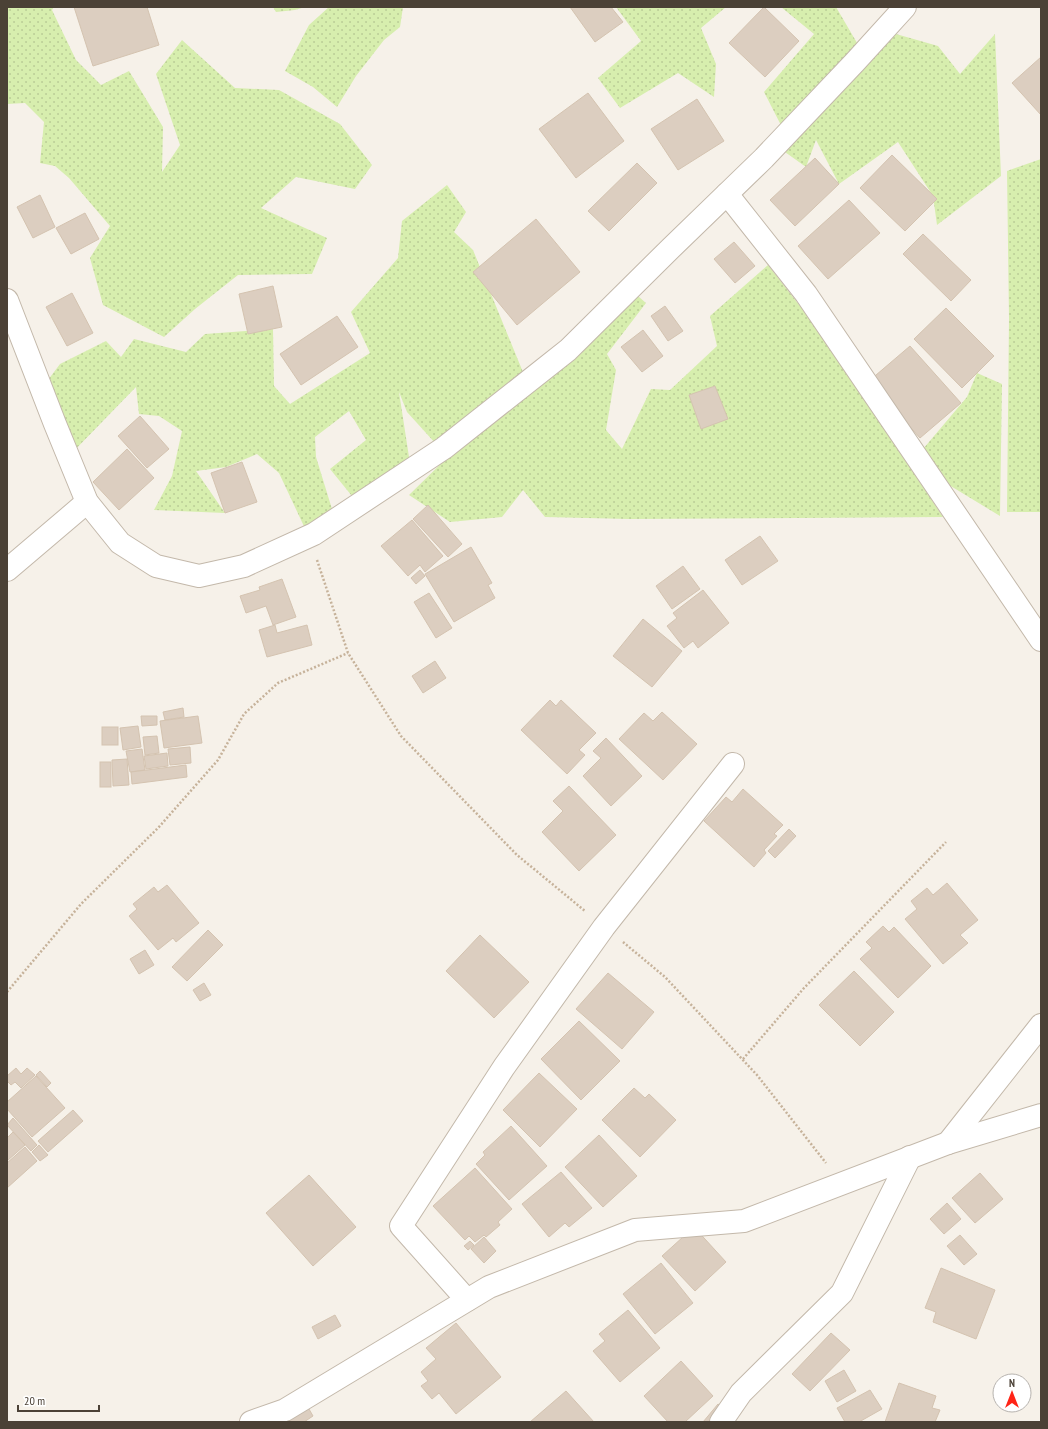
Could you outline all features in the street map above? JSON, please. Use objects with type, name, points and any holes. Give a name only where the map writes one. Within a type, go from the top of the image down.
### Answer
[{"type":"street","points":[[7,300],[52,417],[87,502],[120,543],[156,566],[198,576],[244,566],[309,537],[444,448],[568,350],[764,158],[905,7]]},
{"type":"street","points":[[727,194],[806,294],[1041,640]]},
{"type":"street","points":[[7,570],[87,502]]},
{"type":"street","points":[[467,1300],[401,1226],[504,1067],[604,927],[732,764]]},
{"type":"street","points":[[948,1143],[1041,1026]]},
{"type":"street","points":[[251,1422],[285,1410],[489,1287],[635,1230],[744,1221],[948,1143],[1041,1115]]},
{"type":"street","points":[[721,1422],[741,1393],[842,1292],[910,1157]]},
{"type":"path","points":[[309,537],[348,653],[401,736],[517,855],[665,977],[757,1075],[842,1183]]},
{"type":"path","points":[[7,992],[80,904],[159,827],[218,760],[244,714],[278,682],[348,653]]},
{"type":"path","points":[[742,1059],[804,988],[946,842]]},
{"type":"green space","points":[[7,7],[54,7],[52,10],[76,60],[101,85],[129,71],[163,127],[162,172],[180,145],[156,74],[182,40],[235,88],[279,90],[340,124],[372,165],[355,189],[296,177],[261,208],[327,238],[312,274],[238,275],[195,309],[164,337],[103,305],[90,258],[110,226],[69,178],[55,166],[40,163],[44,122],[25,103],[7,104]]},
{"type":"green space","points":[[273,7],[305,7],[295,10],[276,12]]},
{"type":"green space","points":[[329,7],[403,7],[400,27],[384,40],[356,76],[337,107],[313,87],[285,71],[309,25]]},
{"type":"green space","points":[[616,7],[726,7],[701,28],[716,64],[714,97],[678,73],[620,108],[598,78],[641,41]]},
{"type":"green space","points":[[781,7],[836,7],[860,48],[889,32],[938,46],[960,74],[995,34],[1001,176],[937,225],[933,196],[898,142],[839,184],[816,140],[806,167],[785,152],[786,135],[764,92],[814,34]]},
{"type":"green space","points":[[1041,159],[1041,512],[1007,512],[1009,318],[1007,171]]},
{"type":"green space","points":[[447,185],[466,212],[454,232],[473,250],[527,382],[436,444],[407,412],[399,392],[411,470],[356,501],[330,469],[366,440],[349,411],[315,437],[316,457],[332,509],[309,537],[279,473],[257,454],[226,467],[196,471],[225,513],[154,510],[172,476],[182,431],[159,416],[139,414],[136,387],[68,457],[48,380],[60,364],[106,341],[121,357],[134,339],[186,352],[205,334],[273,329],[274,386],[290,404],[370,353],[351,312],[398,258],[402,221]]},
{"type":"green space","points":[[768,265],[818,329],[943,517],[629,519],[545,517],[523,490],[502,517],[450,522],[409,495],[624,284],[646,303],[607,354],[616,370],[606,430],[622,449],[651,389],[670,390],[717,346],[710,316]]},
{"type":"green space","points":[[977,373],[1002,384],[1000,516],[949,485],[923,449],[967,397]]},
{"type":"building","points":[[74,7],[147,7],[159,45],[93,66]]},
{"type":"building","points":[[570,7],[611,7],[623,22],[595,42]]},
{"type":"building","points":[[764,7],[799,41],[765,77],[729,43]]},
{"type":"building","points":[[1041,57],[1041,115],[1012,83]]},
{"type":"building","points":[[588,93],[624,141],[576,178],[539,129]]},
{"type":"building","points":[[697,99],[724,141],[678,170],[651,129]]},
{"type":"building","points":[[892,155],[937,199],[905,231],[860,188]]},
{"type":"building","points":[[815,158],[839,184],[795,226],[770,200]]},
{"type":"building","points":[[637,163],[657,183],[609,231],[588,211]]},
{"type":"building","points":[[40,195],[55,227],[33,238],[17,207]]},
{"type":"building","points":[[849,200],[880,233],[828,279],[798,246]]},
{"type":"building","points":[[85,213],[99,239],[71,254],[56,228]]},
{"type":"building","points":[[536,219],[580,272],[517,325],[473,272]]},
{"type":"building","points":[[923,234],[971,280],[951,301],[903,254]]},
{"type":"building","points":[[734,242],[755,266],[735,283],[714,259]]},
{"type":"building","points":[[273,286],[282,327],[248,334],[239,294]]},
{"type":"building","points":[[72,293],[93,333],[67,346],[46,307]]},
{"type":"building","points":[[665,306],[683,331],[668,341],[651,316]]},
{"type":"building","points":[[946,308],[994,356],[962,388],[914,339]]},
{"type":"building","points":[[337,316],[358,347],[301,385],[280,354]]},
{"type":"building","points":[[643,330],[663,356],[642,372],[621,347]]},
{"type":"building","points":[[910,346],[961,403],[920,438],[869,381]]},
{"type":"building","points":[[715,386],[728,419],[701,429],[689,395]]},
{"type":"building","points":[[140,416],[169,449],[147,468],[118,436]]},
{"type":"building","points":[[127,449],[154,478],[119,510],[93,482]]},
{"type":"building","points":[[242,462],[257,502],[225,513],[211,473]]},
{"type":"building","points":[[428,505],[462,544],[448,557],[413,519]]},
{"type":"building","points":[[412,520],[443,556],[425,572],[420,565],[408,576],[381,546]]},
{"type":"building","points":[[760,536],[778,561],[742,585],[725,560]]},
{"type":"building","points":[[471,547],[492,583],[488,585],[495,598],[454,622],[425,574]]},
{"type":"building","points":[[683,566],[700,589],[672,609],[656,586]]},
{"type":"building","points":[[420,570],[425,576],[416,584],[411,578]]},
{"type":"building","points":[[282,579],[296,617],[273,625],[266,606],[246,613],[240,596],[260,590],[259,587]]},
{"type":"building","points":[[703,590],[729,623],[698,648],[693,641],[684,648],[667,626],[677,618],[673,613]]},
{"type":"building","points":[[429,593],[452,628],[436,638],[414,602]]},
{"type":"building","points":[[643,619],[682,651],[652,687],[613,656]]},
{"type":"building","points":[[275,625],[277,633],[307,625],[312,645],[267,657],[259,630]]},
{"type":"building","points":[[435,661],[446,678],[423,693],[412,676]]},
{"type":"building","points":[[550,700],[556,706],[561,700],[596,733],[579,750],[585,755],[567,774],[521,730]]},
{"type":"building","points":[[183,708],[184,717],[165,720],[163,712]]},
{"type":"building","points":[[662,712],[697,744],[663,780],[619,739],[644,713],[653,721]]},
{"type":"building","points":[[141,716],[157,716],[157,725],[142,726]]},
{"type":"building","points":[[198,716],[202,743],[164,748],[160,721]]},
{"type":"building","points":[[138,726],[141,747],[123,750],[120,728]]},
{"type":"building","points":[[102,727],[118,727],[118,745],[102,745]]},
{"type":"building","points":[[157,736],[159,753],[145,755],[143,737]]},
{"type":"building","points":[[606,738],[642,776],[611,806],[583,776],[601,758],[593,751]]},
{"type":"building","points":[[190,747],[191,763],[170,765],[168,749]]},
{"type":"building","points":[[142,749],[145,770],[130,772],[126,751]]},
{"type":"building","points":[[167,753],[168,766],[146,769],[144,756]]},
{"type":"building","points":[[127,759],[129,785],[113,786],[112,760]]},
{"type":"building","points":[[100,762],[111,762],[111,787],[100,787]]},
{"type":"building","points":[[186,765],[187,777],[132,784],[131,772]]},
{"type":"building","points":[[569,786],[616,835],[579,871],[542,832],[563,811],[553,801]]},
{"type":"building","points":[[743,789],[783,825],[774,834],[777,836],[764,850],[766,853],[754,867],[704,821],[726,797],[732,802]]},
{"type":"building","points":[[789,829],[796,836],[775,858],[768,851]]},
{"type":"building","points":[[947,883],[978,920],[960,935],[968,943],[943,964],[905,919],[917,909],[911,901],[927,888],[933,895]]},
{"type":"building","points":[[167,885],[199,923],[176,942],[173,938],[158,950],[129,916],[137,909],[133,904],[154,887],[158,892]]},
{"type":"building","points":[[883,926],[889,932],[894,927],[931,966],[898,998],[860,959],[872,948],[866,942]]},
{"type":"building","points":[[208,930],[223,945],[187,981],[172,967]]},
{"type":"building","points":[[480,935],[529,982],[494,1018],[446,971]]},
{"type":"building","points":[[145,950],[154,965],[139,974],[130,959]]},
{"type":"building","points":[[854,971],[894,1012],[860,1046],[819,1005]]},
{"type":"building","points":[[608,973],[654,1012],[622,1049],[576,1009]]},
{"type":"building","points":[[204,983],[211,995],[200,1001],[193,990]]},
{"type":"building","points":[[579,1021],[620,1061],[581,1100],[541,1059]]},
{"type":"building","points":[[16,1068],[21,1074],[27,1068],[35,1075],[21,1088],[15,1082],[11,1085],[7,1081],[7,1076]]},
{"type":"building","points":[[40,1071],[51,1083],[47,1087],[36,1075]]},
{"type":"building","points":[[539,1073],[577,1109],[540,1147],[503,1110]]},
{"type":"building","points":[[36,1076],[65,1108],[32,1137],[7,1109],[7,1102]]},
{"type":"building","points":[[634,1088],[645,1098],[649,1094],[676,1120],[640,1157],[602,1120]]},
{"type":"building","points":[[73,1110],[83,1121],[48,1152],[38,1141]]},
{"type":"building","points":[[13,1118],[37,1145],[31,1151],[7,1125]]},
{"type":"building","points":[[511,1126],[547,1166],[509,1200],[476,1164],[485,1155],[483,1152]]},
{"type":"building","points":[[13,1132],[25,1145],[7,1161],[7,1138]]},
{"type":"building","points":[[599,1135],[637,1176],[603,1207],[565,1167]]},
{"type":"building","points":[[39,1145],[48,1155],[40,1161],[32,1152]]},
{"type":"building","points":[[25,1147],[37,1161],[7,1188],[7,1163]]},
{"type":"building","points":[[475,1168],[512,1209],[498,1222],[500,1225],[486,1237],[484,1235],[475,1242],[469,1236],[465,1240],[433,1206]]},
{"type":"building","points":[[561,1172],[592,1208],[569,1227],[565,1223],[549,1237],[522,1204]]},
{"type":"building","points":[[980,1173],[1003,1199],[975,1223],[952,1198]]},
{"type":"building","points":[[309,1175],[356,1227],[313,1266],[266,1213]]},
{"type":"building","points":[[947,1203],[961,1219],[944,1234],[930,1219]]},
{"type":"building","points":[[694,1227],[726,1262],[695,1291],[662,1256]]},
{"type":"building","points":[[960,1235],[977,1254],[964,1265],[947,1246]]},
{"type":"building","points":[[484,1237],[496,1251],[484,1263],[471,1249]]},
{"type":"building","points":[[470,1241],[474,1245],[468,1250],[464,1246]]},
{"type":"building","points":[[661,1263],[693,1303],[655,1334],[623,1294]]},
{"type":"building","points":[[941,1268],[995,1290],[976,1339],[933,1322],[936,1312],[925,1308]]},
{"type":"building","points":[[628,1310],[660,1348],[620,1382],[593,1351],[605,1341],[599,1334]]},
{"type":"building","points":[[335,1315],[341,1326],[318,1339],[312,1327]]},
{"type":"building","points":[[456,1323],[501,1377],[456,1414],[439,1393],[432,1399],[421,1386],[428,1381],[421,1372],[436,1359],[426,1348]]},
{"type":"building","points":[[831,1333],[850,1350],[810,1391],[792,1374]]},
{"type":"building","points":[[681,1361],[713,1396],[685,1422],[668,1422],[644,1396]]},
{"type":"building","points":[[844,1370],[856,1391],[837,1402],[825,1381]]},
{"type":"building","points":[[899,1383],[936,1396],[932,1408],[940,1410],[935,1422],[885,1422]]},
{"type":"building","points":[[870,1390],[882,1409],[859,1422],[845,1422],[837,1408]]},
{"type":"building","points":[[566,1391],[594,1422],[530,1422]]},
{"type":"building","points":[[302,1397],[313,1416],[304,1422],[259,1422]]},
{"type":"building","points":[[718,1404],[728,1411],[719,1422],[703,1422]]}]
